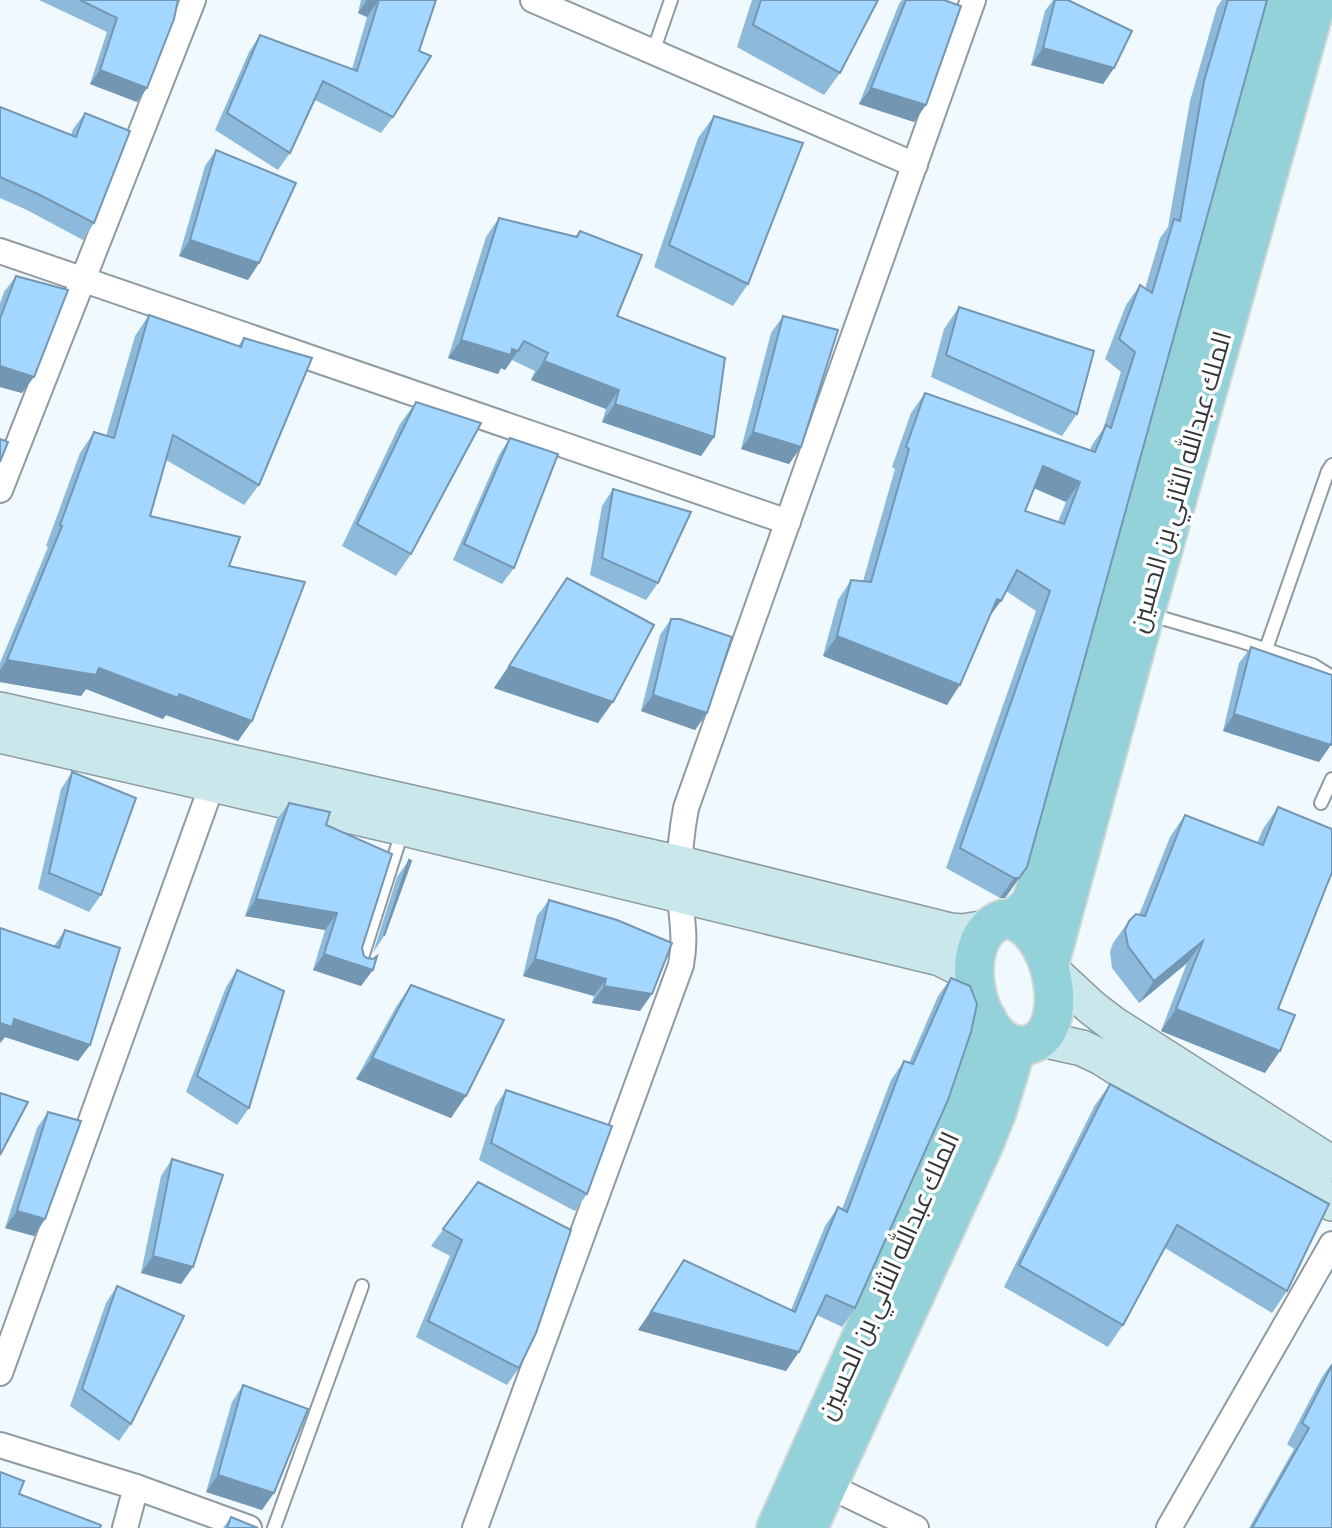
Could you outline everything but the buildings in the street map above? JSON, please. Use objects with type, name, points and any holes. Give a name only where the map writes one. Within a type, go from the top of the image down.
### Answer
[{"type":"main road","name":"الملك عبدالله الثاني بن الحسين","points":[[1001,923],[1030,904],[1034,894],[1281,0]]},
{"type":"main road","name":"الملك عبدالله الثاني بن الحسين","points":[[1050,968],[1145,613],[1317,0]]},
{"type":"main road","points":[[1001,923],[1030,930],[1039,942],[1050,968],[1054,985],[1053,1016],[1048,1028],[1029,1042],[1005,1041],[987,1019],[976,993],[974,979],[977,950],[1001,923]]},
{"type":"main road","name":"الملك عبدالله الثاني بن الحسين","points":[[776,1528],[957,1126],[979,1056],[987,1019]]},
{"type":"main road","name":"الملك عبدالله الثاني بن الحسين","points":[[808,1528],[1029,1042]]},
{"type":"street","points":[[0,490],[193,0]]},
{"type":"street","points":[[533,0],[915,165]]},
{"type":"street","points":[[475,1528],[681,965],[685,942],[681,879],[682,826],[686,807],[973,0]]},
{"type":"street","points":[[0,251],[788,522]]},
{"type":"street","points":[[0,710],[404,828],[950,931],[963,932],[1001,923]]},
{"type":"street","points":[[0,735],[216,773],[681,879],[940,958],[964,970],[974,979]]},
{"type":"street","points":[[0,1373],[216,773]]},
{"type":"street","points":[[1050,968],[1113,1024],[1332,1164]]},
{"type":"street","points":[[1029,1042],[1082,1048],[1101,1057],[1332,1203]]},
{"type":"street","points":[[1169,1528],[1332,1244]]},
{"type":"street","points":[[0,1445],[136,1487],[249,1528]]},
{"type":"street","points":[[827,1485],[916,1528]]},
{"type":"street","points":[[125,1528],[136,1487]]},
{"type":"lane","points":[[653,52],[671,0]]},
{"type":"lane","points":[[1266,649],[1332,465]]},
{"type":"lane","points":[[1145,613],[1313,665],[1332,677]]},
{"type":"lane","points":[[1321,803],[1332,779]]},
{"type":"lane","points":[[359,967],[404,828]]},
{"type":"lane","points":[[274,1528],[362,1286]]}]
